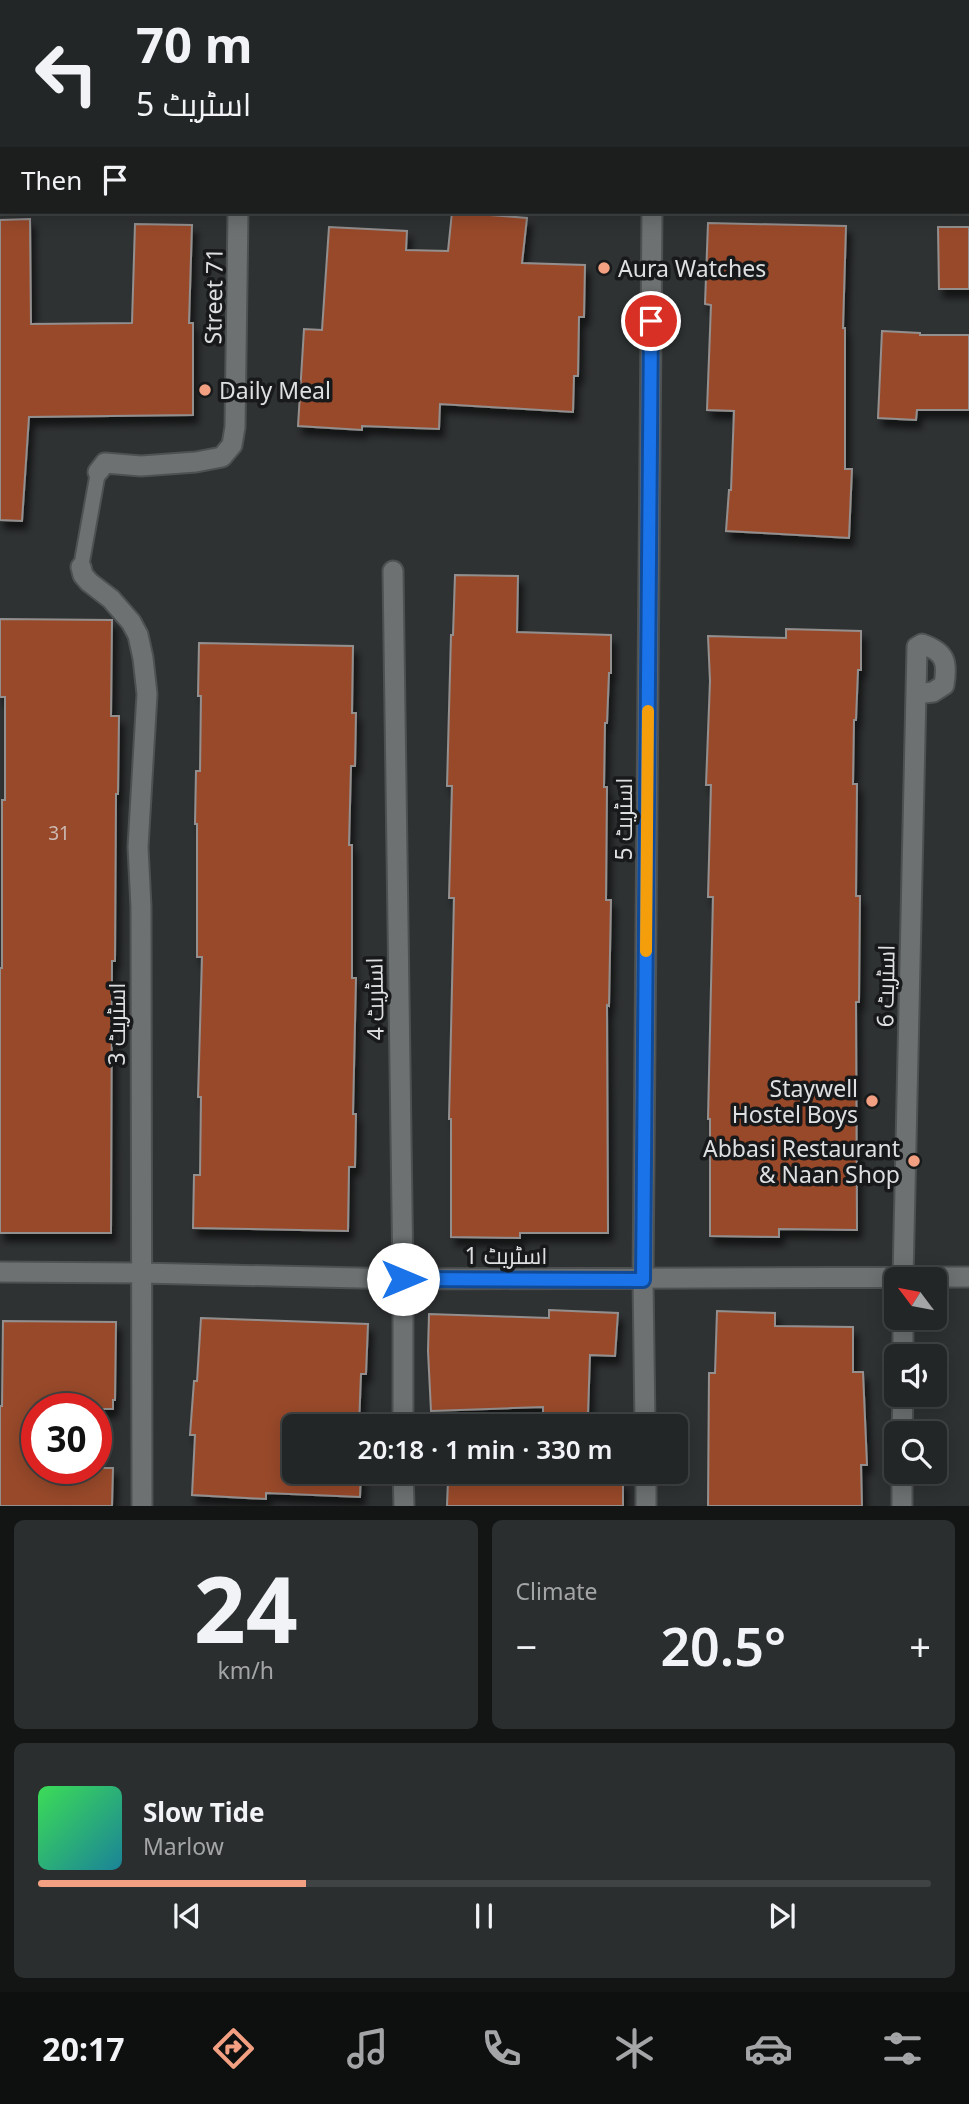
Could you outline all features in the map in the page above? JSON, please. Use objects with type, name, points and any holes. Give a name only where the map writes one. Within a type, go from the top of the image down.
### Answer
[{"type":"street","name":"Street 71","points":[[98,471],[104,463],[141,466],[222,457],[232,444],[235,427],[238,214]]},
{"type":"street","name":"اسٹریٹ 5","points":[[645,1414],[643,1280],[652,214]]},
{"type":"street","points":[[81,567],[98,471]]},
{"type":"street","name":"اسٹریٹ 3","points":[[81,567],[89,582],[122,609],[138,635],[147,694],[138,847],[141,907],[142,1506]]},
{"type":"street","name":"اسٹریٹ 4","points":[[393,571],[403,1414]]},
{"type":"street","name":"اسٹریٹ 6","points":[[903,1267],[916,694]]},
{"type":"street","name":"اسٹریٹ 1","points":[[0,1272],[403,1279],[884,1278]]},
{"type":"street","name":"اسٹریٹ 1","points":[[947,1277],[969,1277]]},
{"type":"street","points":[[403,1484],[404,1506]]},
{"type":"street","points":[[646,1484],[646,1506]]},
{"type":"street","points":[[902,1484],[902,1506]]},
{"type":"building","points":[[452,214],[527,218],[522,263],[585,265],[584,317],[579,317],[578,376],[574,376],[573,412],[440,404],[439,429],[362,426],[362,430],[298,426],[304,329],[322,330],[329,227],[407,231],[406,250],[448,251]]},
{"type":"building","points":[[30,219],[31,324],[132,323],[135,224],[192,225],[189,323],[193,323],[193,415],[29,417],[22,521],[0,520],[0,220]]},
{"type":"building","points":[[708,223],[846,226],[843,328],[845,469],[852,469],[849,538],[726,531],[731,490],[734,411],[707,410],[711,305],[705,304]]},
{"type":"building","points":[[938,227],[969,227],[969,289],[939,289]]},
{"type":"building","points":[[882,331],[920,335],[969,335],[969,410],[917,410],[916,420],[878,418]]},
{"type":"building","points":[[455,575],[518,576],[517,632],[611,635],[604,787],[607,787],[606,900],[611,900],[609,1006],[607,1005],[608,1233],[520,1233],[520,1238],[451,1237],[449,1119],[454,898],[449,898],[452,786],[447,786]]},
{"type":"building","points":[[0,619],[112,620],[111,716],[119,716],[115,961],[112,961],[111,1233],[0,1233],[0,968],[5,697],[0,697]]},
{"type":"building","points":[[786,629],[861,631],[861,670],[858,670],[854,720],[853,784],[857,784],[856,896],[860,896],[859,1002],[856,1002],[857,1230],[779,1229],[779,1237],[710,1236],[708,1119],[713,897],[708,897],[711,785],[706,785],[710,681],[708,636],[786,638]]},
{"type":"building","points":[[199,643],[353,646],[352,713],[356,713],[355,766],[351,766],[349,845],[352,845],[352,978],[356,978],[353,1114],[356,1114],[355,1167],[349,1167],[348,1231],[193,1228],[194,1175],[200,1175],[201,1097],[198,1097],[202,957],[197,957],[195,824],[196,771],[200,771]]},
{"type":"building","points":[[549,1310],[618,1313],[615,1356],[590,1355],[588,1414],[543,1413],[543,1407],[431,1411],[429,1314],[549,1318]]},
{"type":"building","points":[[717,1311],[775,1313],[775,1326],[853,1327],[853,1372],[863,1372],[867,1465],[861,1465],[862,1506],[708,1506],[709,1373],[715,1373]]},
{"type":"building","points":[[201,1318],[368,1324],[366,1374],[361,1374],[359,1414],[282,1414],[282,1484],[361,1484],[360,1497],[266,1493],[266,1499],[192,1495],[195,1435],[190,1435],[194,1381],[197,1381]]},
{"type":"building","points":[[3,1321],[116,1322],[113,1409],[112,1393],[21,1393],[21,1484],[112,1484],[113,1468],[112,1506],[0,1506]]},
{"type":"building","points":[[448,1484],[623,1484],[623,1506],[447,1506]]},
{"type":"slow traffic","points":[[646,951],[648,711]]},
{"type":"place","name":"Aura Watches","points":[[604,268]]},
{"type":"place","name":"Daily Meal","points":[[205,390]]},
{"type":"place","name":"Staywell Hostel Boys","points":[[872,1101]]},
{"type":"place","name":"Abbasi Restaurant & Naan Shop","points":[[914,1161]]},
{"type":"route","points":[[403,1279],[643,1280],[651,321]]}]
